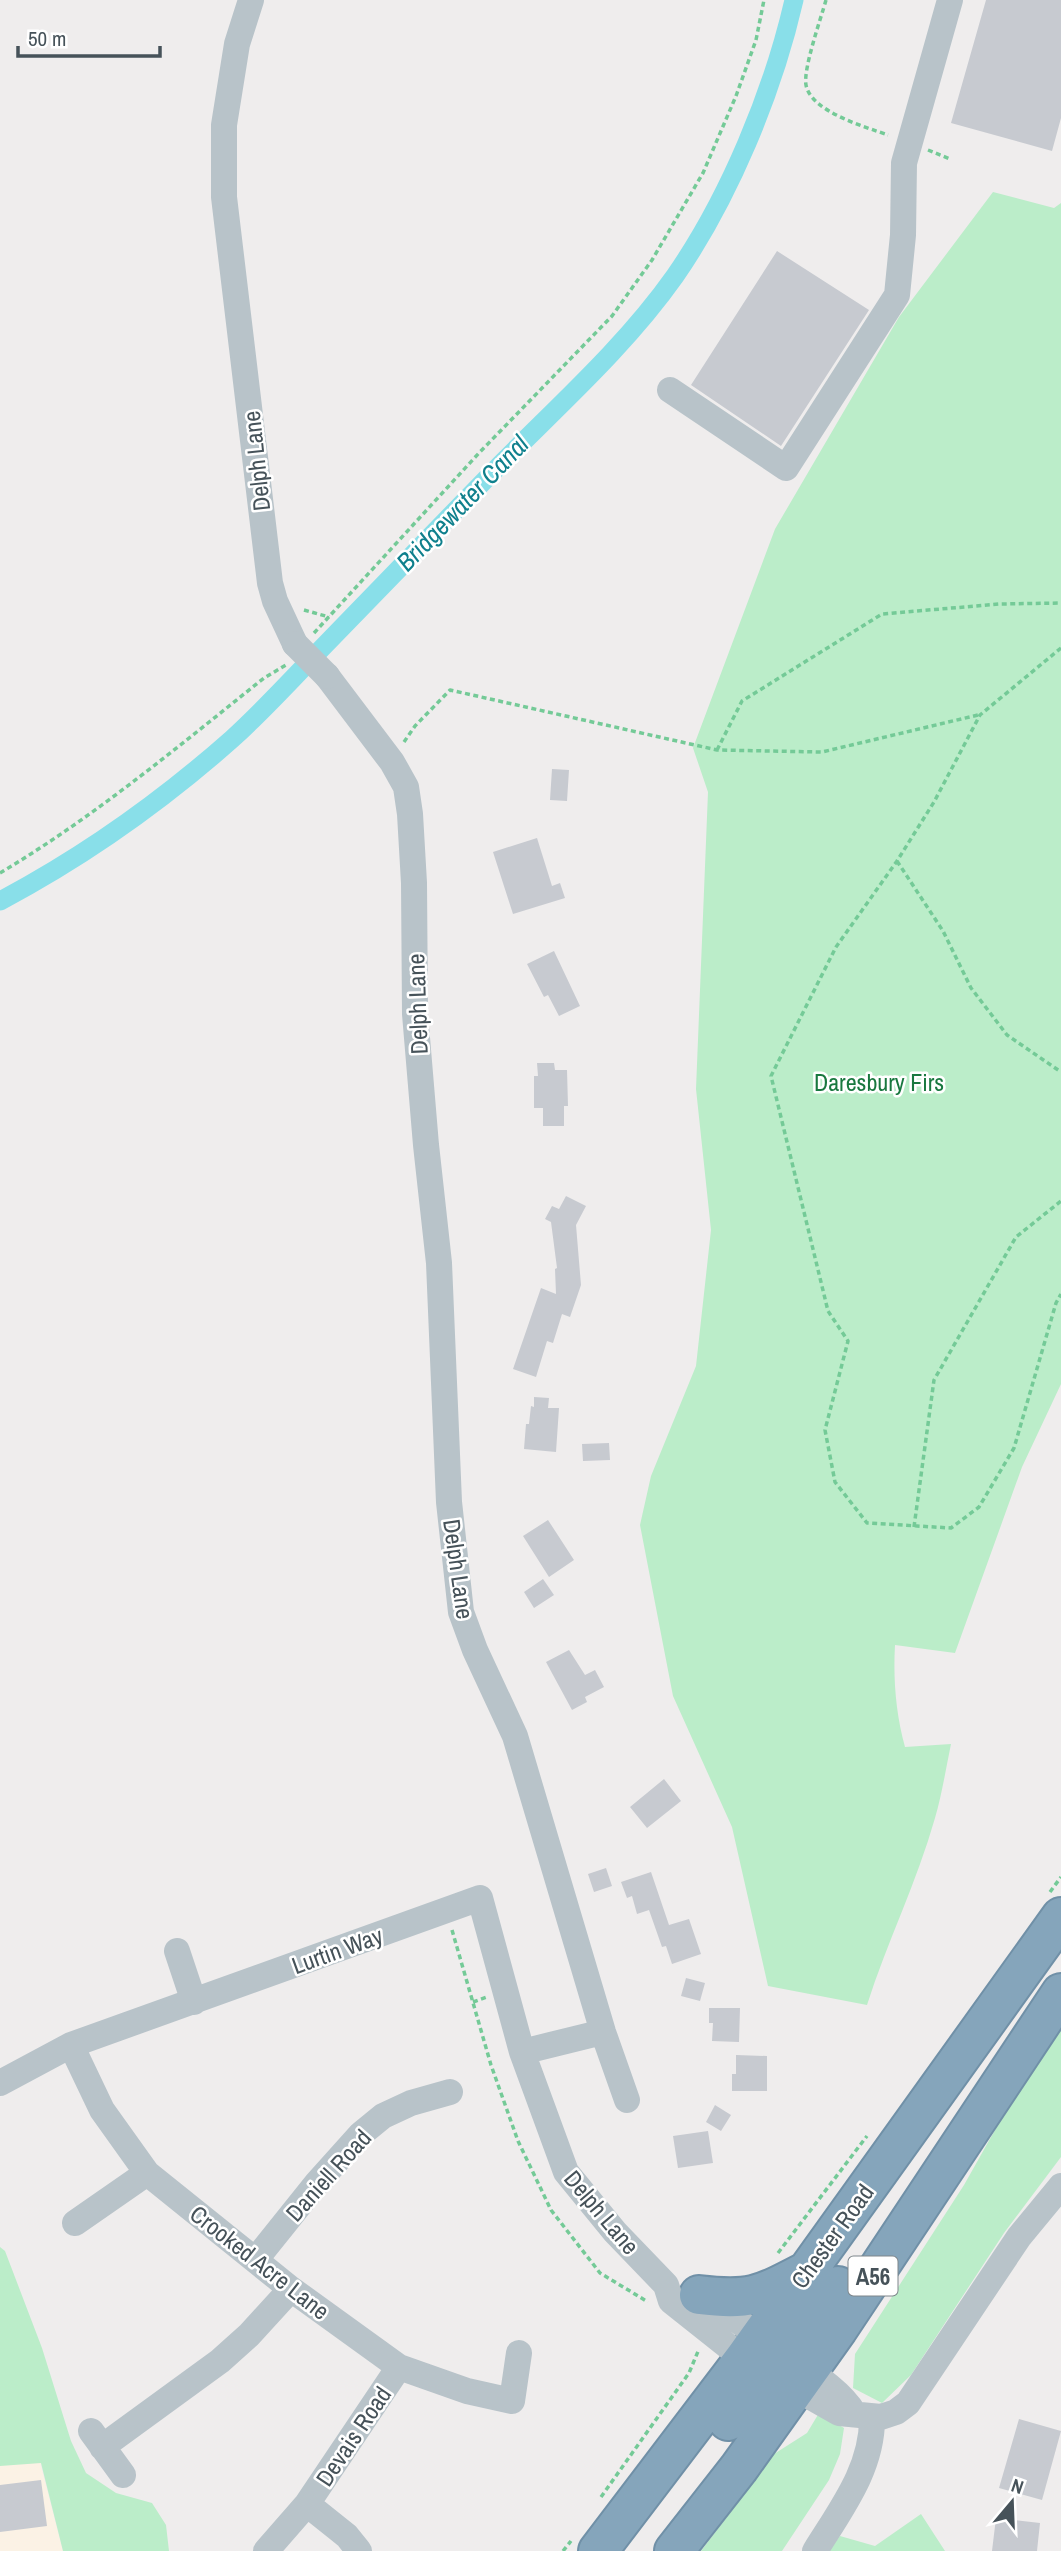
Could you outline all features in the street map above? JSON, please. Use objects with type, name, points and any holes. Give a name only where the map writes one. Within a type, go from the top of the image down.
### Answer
[{"type":"highway","name":"Chester Road","points":[[674,2551],[739,2468],[806,2272],[1061,1917]]},
{"type":"highway","name":"Chester Road","points":[[585,2545],[776,2364],[986,2105],[1061,1993]]},
{"type":"highway","points":[[682,2290],[736,2299],[761,2294],[806,2272]]},
{"type":"highway","points":[[619,2551],[776,2364]]},
{"type":"street","name":"Delph Lane","points":[[251,0],[237,44],[224,125],[224,197],[271,583],[275,601],[298,648],[327,676],[392,762],[406,786],[414,883],[415,1014],[425,1145],[439,1263],[449,1502],[461,1612],[475,1650],[515,1735],[603,2032],[627,2100]]},
{"type":"street","points":[[670,390],[786,468],[897,295],[903,235],[904,163],[950,0]]},
{"type":"street","name":"Delph Lane","points":[[480,1898],[522,2052],[566,2172],[615,2232],[682,2290],[776,2364],[847,2401],[864,2416]]},
{"type":"street","name":"Lurtin Way","points":[[0,2083],[71,2045],[480,1898]]},
{"type":"street","points":[[177,1951],[194,2002]]},
{"type":"street","points":[[522,2052],[603,2032]]},
{"type":"street","name":"Crooked Acre Lane","points":[[71,2045],[102,2110],[147,2173],[291,2289],[399,2367],[467,2391],[512,2401],[519,2353]]},
{"type":"street","name":"Daniell Road","points":[[256,2259],[317,2183],[361,2134],[383,2116],[401,2107],[450,2092]]},
{"type":"street","points":[[75,2223],[147,2173]]},
{"type":"street","points":[[815,2551],[870,2452],[864,2416],[889,2416],[908,2403],[1019,2236],[1061,2186]]},
{"type":"street","points":[[123,2475],[96,2439],[220,2361],[291,2289]]},
{"type":"street","name":"Devais Road","points":[[265,2551],[307,2504],[399,2367]]},
{"type":"street","name":"Devais Road","points":[[307,2504],[347,2536],[359,2551]]},
{"type":"path","points":[[0,873],[50,843],[108,801],[298,648],[479,453],[612,316],[652,261],[703,173],[756,40],[764,0]]},
{"type":"path","points":[[826,0],[807,73],[807,89],[831,112],[891,136]]},
{"type":"path","points":[[926,149],[950,159]]},
{"type":"path","points":[[717,750],[742,701],[882,614],[999,604],[1061,603]]},
{"type":"path","points":[[1061,648],[980,715],[934,802],[897,861],[836,947],[771,1076],[828,1311],[848,1341],[825,1430],[835,1482],[867,1523],[951,1528],[979,1507],[1014,1448],[1056,1303],[1061,1294]]},
{"type":"path","points":[[392,762],[415,726],[450,690],[717,750],[822,752],[980,715]]},
{"type":"path","points":[[897,861],[943,931],[971,988],[1000,1026],[1007,1035],[1061,1072]]},
{"type":"path","points":[[914,1527],[934,1380],[1016,1237],[1061,1201]]},
{"type":"path","points":[[594,2507],[689,2373],[699,2349]]},
{"type":"path","points":[[563,2551],[585,2545]]},
{"type":"shaded area","points":[[0,2283],[23,2347],[41,2466],[63,2551],[0,2551]]},
{"type":"green space","name":"Daresbury Firs","points":[[993,192],[1054,208],[1061,203],[1061,1384],[1022,1467],[955,1653],[895,1645],[896,1697],[905,1747],[951,1744],[928,1842],[867,2005],[768,1986],[732,1827],[673,1696],[640,1525],[651,1476],[696,1366],[711,1230],[696,1089],[708,792],[693,748],[775,529],[899,317]]},
{"type":"green space","points":[[1061,2028],[1061,2157],[1004,2233],[911,2375],[882,2403],[853,2388],[855,2354],[964,2185],[1017,2091]]},
{"type":"green space","points":[[0,2247],[5,2251],[42,2348],[71,2441],[86,2473],[116,2493],[152,2503],[166,2525],[169,2551],[63,2551],[41,2463],[0,2466]]},
{"type":"green space","points":[[819,2413],[844,2428],[840,2454],[829,2480],[782,2551],[701,2551],[774,2454],[807,2433]]},
{"type":"green space","points":[[921,2514],[945,2551],[829,2551],[840,2536],[875,2546]]},
{"type":"building","points":[[986,0],[1061,0],[1061,118],[1052,151],[951,123]]},
{"type":"building","points":[[777,251],[869,310],[781,446],[691,385]]},
{"type":"building","points":[[552,769],[569,770],[567,801],[550,800]]},
{"type":"building","points":[[537,838],[552,886],[560,883],[565,898],[513,914],[493,852]]},
{"type":"building","points":[[554,951],[580,1006],[559,1016],[548,995],[544,997],[527,964]]},
{"type":"building","points":[[537,1063],[554,1063],[555,1070],[567,1070],[568,1106],[564,1106],[564,1126],[543,1126],[543,1108],[534,1108],[534,1076],[538,1076]]},
{"type":"building","points":[[566,1196],[586,1206],[576,1225],[581,1285],[570,1317],[562,1314],[553,1343],[547,1341],[536,1377],[513,1369],[541,1288],[556,1294],[557,1268],[551,1222],[545,1219],[552,1206],[559,1209]]},
{"type":"building","points":[[534,1397],[549,1398],[548,1408],[559,1408],[556,1452],[524,1449],[526,1424],[529,1424]]},
{"type":"building","points":[[609,1443],[610,1460],[583,1461],[582,1444]]},
{"type":"building","points":[[548,1520],[574,1560],[549,1577],[523,1536]]},
{"type":"building","points":[[543,1579],[554,1595],[534,1608],[524,1592]]},
{"type":"building","points":[[569,1650],[585,1675],[595,1670],[604,1687],[585,1697],[587,1702],[572,1710],[546,1662]]},
{"type":"building","points":[[664,1779],[681,1801],[647,1828],[630,1807]]},
{"type":"building","points":[[606,1868],[612,1886],[594,1892],[588,1874]]},
{"type":"building","points":[[651,1872],[669,1925],[689,1919],[701,1954],[672,1964],[666,1946],[662,1947],[649,1910],[637,1914],[632,1896],[627,1898],[621,1882]]},
{"type":"building","points":[[686,1978],[705,1983],[700,2001],[681,1996]]},
{"type":"building","points":[[709,2008],[740,2008],[739,2042],[712,2041],[713,2023],[709,2023]]},
{"type":"building","points":[[736,2055],[767,2056],[767,2091],[732,2091]]},
{"type":"building","points":[[715,2105],[731,2115],[721,2131],[706,2122]]},
{"type":"building","points":[[708,2131],[713,2163],[678,2168],[673,2136]]},
{"type":"building","points":[[1019,2419],[1061,2431],[1042,2500],[999,2488]]},
{"type":"building","points":[[41,2480],[47,2526],[0,2532],[0,2485]]},
{"type":"building","points":[[996,2518],[1040,2523],[1037,2551],[992,2551]]},
{"type":"waterway","name":"Bridgewater Canal","points":[[0,901],[121,827],[232,739],[632,330],[695,246],[731,179],[774,71],[794,0]]}]
